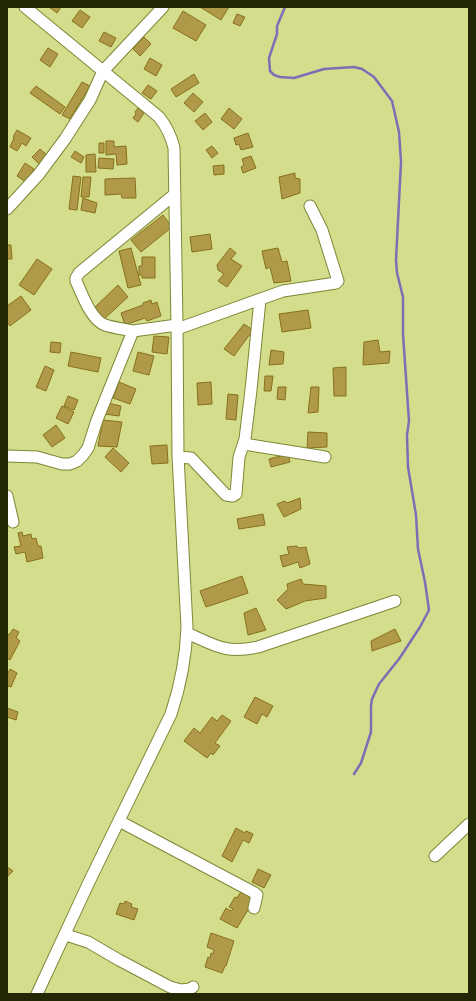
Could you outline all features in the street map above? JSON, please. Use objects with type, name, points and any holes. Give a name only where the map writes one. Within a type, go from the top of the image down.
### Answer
[{"type":"street","points":[[25,7],[159,117],[172,137],[174,148],[175,194],[178,457],[187,633],[187,650],[172,714],[89,882],[66,935],[37,994]]},
{"type":"street","points":[[7,209],[39,174],[65,139],[90,100],[102,70],[163,7]]},
{"type":"street","points":[[175,194],[80,273],[76,278],[76,281],[94,315],[100,322],[106,325],[133,331],[177,327],[283,291],[336,283],[338,281],[322,230],[310,206]]},
{"type":"street","points":[[178,457],[191,458],[226,495],[233,496],[236,494],[240,457],[244,444],[251,390],[260,300]]},
{"type":"street","points":[[7,456],[37,456],[62,464],[70,464],[77,461],[88,448],[97,420],[133,331]]},
{"type":"street","points":[[244,444],[325,457]]},
{"type":"street","points":[[7,496],[13,522]]},
{"type":"street","points":[[187,633],[222,648],[234,651],[246,650],[395,601]]},
{"type":"street","points":[[120,821],[253,892],[257,895],[254,908]]},
{"type":"street","points":[[435,856],[469,824]]},
{"type":"street","points":[[66,935],[88,942],[170,987],[181,990],[190,989],[192,987]]},
{"type":"building","points":[[49,7],[61,7],[57,13]]},
{"type":"building","points":[[200,7],[229,7],[221,20]]},
{"type":"building","points":[[80,10],[90,17],[82,28],[72,21]]},
{"type":"building","points":[[183,11],[206,25],[196,41],[173,28]]},
{"type":"building","points":[[237,14],[245,17],[240,26],[233,23]]},
{"type":"building","points":[[104,32],[116,38],[111,47],[99,41]]},
{"type":"building","points":[[144,37],[151,44],[140,56],[133,49]]},
{"type":"building","points":[[48,48],[58,54],[50,67],[40,60]]},
{"type":"building","points":[[150,58],[162,65],[156,76],[144,69]]},
{"type":"building","points":[[194,74],[199,83],[176,97],[171,89]]},
{"type":"building","points":[[82,82],[90,86],[70,119],[62,115]]},
{"type":"building","points":[[148,85],[157,91],[151,99],[142,93]]},
{"type":"building","points":[[36,86],[65,107],[60,114],[30,93]]},
{"type":"building","points":[[193,93],[203,102],[194,112],[184,103]]},
{"type":"building","points":[[138,108],[144,113],[138,122],[133,118]]},
{"type":"building","points":[[229,108],[242,119],[234,129],[221,119]]},
{"type":"building","points":[[205,113],[212,122],[203,130],[195,121]]},
{"type":"building","points":[[17,130],[31,138],[26,146],[22,143],[17,151],[10,147]]},
{"type":"building","points":[[248,133],[253,147],[241,150],[239,144],[236,145],[234,138]]},
{"type":"building","points":[[106,141],[114,141],[114,147],[126,146],[127,164],[117,165],[116,154],[106,155]]},
{"type":"building","points":[[99,143],[104,143],[104,153],[99,153]]},
{"type":"building","points":[[212,146],[218,153],[212,158],[206,150]]},
{"type":"building","points":[[40,149],[47,155],[39,164],[32,157]]},
{"type":"building","points":[[75,151],[84,157],[81,163],[71,157]]},
{"type":"building","points":[[95,154],[96,172],[86,172],[86,155]]},
{"type":"building","points":[[251,156],[256,168],[243,173],[241,167],[244,165],[242,159]]},
{"type":"building","points":[[99,158],[114,159],[113,169],[98,168]]},
{"type":"building","points":[[25,163],[34,169],[26,182],[17,176]]},
{"type":"building","points":[[224,165],[224,174],[214,175],[213,166]]},
{"type":"building","points":[[295,173],[295,178],[300,179],[300,193],[282,199],[279,177]]},
{"type":"building","points":[[73,176],[81,177],[77,210],[69,209]]},
{"type":"building","points":[[83,177],[91,177],[89,197],[81,197]]},
{"type":"building","points":[[135,178],[136,198],[122,198],[121,194],[105,195],[105,179]]},
{"type":"building","points":[[83,198],[97,203],[95,213],[81,210]]},
{"type":"building","points":[[163,215],[172,227],[141,252],[131,240]]},
{"type":"building","points":[[210,234],[212,249],[192,252],[190,237]]},
{"type":"building","points":[[7,245],[11,245],[12,259],[7,259]]},
{"type":"building","points":[[131,248],[141,285],[128,288],[119,251]]},
{"type":"building","points":[[230,248],[236,253],[231,259],[242,266],[227,287],[218,281],[224,274],[218,270],[217,265]]},
{"type":"building","points":[[278,248],[282,262],[287,261],[291,281],[274,283],[270,267],[266,269],[262,251]]},
{"type":"building","points":[[142,257],[155,257],[155,278],[142,278],[142,275],[139,275],[139,266],[142,266]]},
{"type":"building","points":[[37,259],[52,269],[34,295],[19,285]]},
{"type":"building","points":[[118,285],[128,297],[103,320],[93,309]]},
{"type":"building","points":[[21,296],[31,310],[10,326],[7,322],[7,306]]},
{"type":"building","points":[[151,300],[152,304],[157,302],[161,316],[147,321],[145,318],[125,325],[121,313],[143,305],[143,303]]},
{"type":"building","points":[[308,310],[311,328],[282,332],[279,314]]},
{"type":"building","points":[[244,324],[253,330],[234,356],[224,349]]},
{"type":"building","points":[[154,336],[169,337],[167,354],[152,352]]},
{"type":"building","points":[[378,340],[380,352],[390,351],[389,363],[363,365],[364,342]]},
{"type":"building","points":[[51,342],[61,343],[60,353],[50,352]]},
{"type":"building","points":[[271,350],[284,352],[283,364],[269,365]]},
{"type":"building","points":[[71,352],[101,358],[98,372],[68,366]]},
{"type":"building","points":[[138,352],[154,356],[149,375],[133,371]]},
{"type":"building","points":[[45,366],[54,370],[46,391],[36,387]]},
{"type":"building","points":[[346,367],[346,396],[334,396],[333,368]]},
{"type":"building","points":[[265,376],[273,376],[271,391],[264,391]]},
{"type":"building","points":[[119,382],[136,389],[130,404],[113,398]]},
{"type":"building","points":[[211,382],[212,404],[198,405],[197,383]]},
{"type":"building","points":[[278,387],[286,387],[285,400],[277,399]]},
{"type":"building","points":[[311,387],[319,387],[318,412],[308,413]]},
{"type":"building","points":[[228,394],[238,395],[236,420],[226,419]]},
{"type":"building","points":[[68,396],[78,400],[74,410],[64,406]]},
{"type":"building","points":[[108,403],[121,406],[119,416],[104,414]]},
{"type":"building","points":[[62,406],[74,412],[68,424],[56,418]]},
{"type":"building","points":[[103,420],[122,422],[117,447],[98,446]]},
{"type":"building","points":[[56,425],[65,438],[52,447],[43,435]]},
{"type":"building","points":[[308,432],[327,433],[327,447],[307,448]]},
{"type":"building","points":[[167,445],[168,463],[152,464],[150,446]]},
{"type":"building","points":[[113,448],[129,463],[121,472],[105,457]]},
{"type":"building","points":[[288,454],[290,462],[271,467],[269,459]]},
{"type":"building","points":[[300,498],[301,509],[284,517],[277,504],[285,501],[287,503]]},
{"type":"building","points":[[263,514],[265,525],[239,529],[237,519]]},
{"type":"building","points":[[22,532],[23,536],[31,534],[32,539],[36,538],[38,546],[41,546],[43,558],[27,562],[25,552],[16,554],[14,547],[21,546],[18,533]]},
{"type":"building","points":[[297,546],[299,548],[306,547],[310,564],[300,568],[298,562],[283,567],[280,556],[289,554],[287,547]]},
{"type":"building","points":[[242,576],[248,593],[206,607],[200,591]]},
{"type":"building","points":[[301,579],[303,584],[326,586],[326,598],[305,601],[286,609],[277,600],[288,589],[287,584]]},
{"type":"building","points":[[256,608],[266,630],[248,635],[244,613]]},
{"type":"building","points":[[13,629],[19,632],[16,638],[20,641],[10,660],[7,658],[7,634],[9,635]]},
{"type":"building","points":[[395,629],[401,641],[372,651],[371,641]]},
{"type":"building","points":[[10,669],[17,673],[11,687],[7,686],[7,675]]},
{"type":"building","points":[[255,697],[273,706],[267,717],[262,714],[257,724],[244,717]]},
{"type":"building","points":[[7,708],[18,712],[16,720],[7,717]]},
{"type":"building","points":[[222,715],[231,721],[215,743],[220,746],[213,755],[211,753],[207,758],[184,741],[194,728],[200,733],[212,717],[217,721]]},
{"type":"building","points":[[236,828],[245,833],[246,831],[253,834],[249,843],[243,840],[232,862],[222,856]]},
{"type":"building","points":[[7,867],[13,871],[7,877]]},
{"type":"building","points":[[258,869],[271,875],[264,888],[252,882]]},
{"type":"building","points":[[242,890],[255,898],[237,928],[220,919],[226,908],[231,911],[233,909],[229,907],[235,897],[237,898]]},
{"type":"building","points":[[125,901],[132,904],[131,907],[138,909],[134,920],[116,914],[120,903],[124,904]]},
{"type":"building","points":[[211,933],[234,941],[226,966],[222,973],[205,967],[208,957],[210,958],[211,953],[213,954],[214,950],[207,947]]},
{"type":"waterway","points":[[285,7],[277,26],[277,34],[269,58],[270,71],[274,75],[280,77],[294,78],[324,69],[354,67],[362,69],[374,77],[392,101],[399,132],[401,162],[396,260],[397,273],[403,297],[403,334],[409,421],[407,435],[408,467],[416,515],[418,549],[429,610],[420,627],[399,659],[379,684],[372,699],[371,732],[361,763],[354,774]]}]
